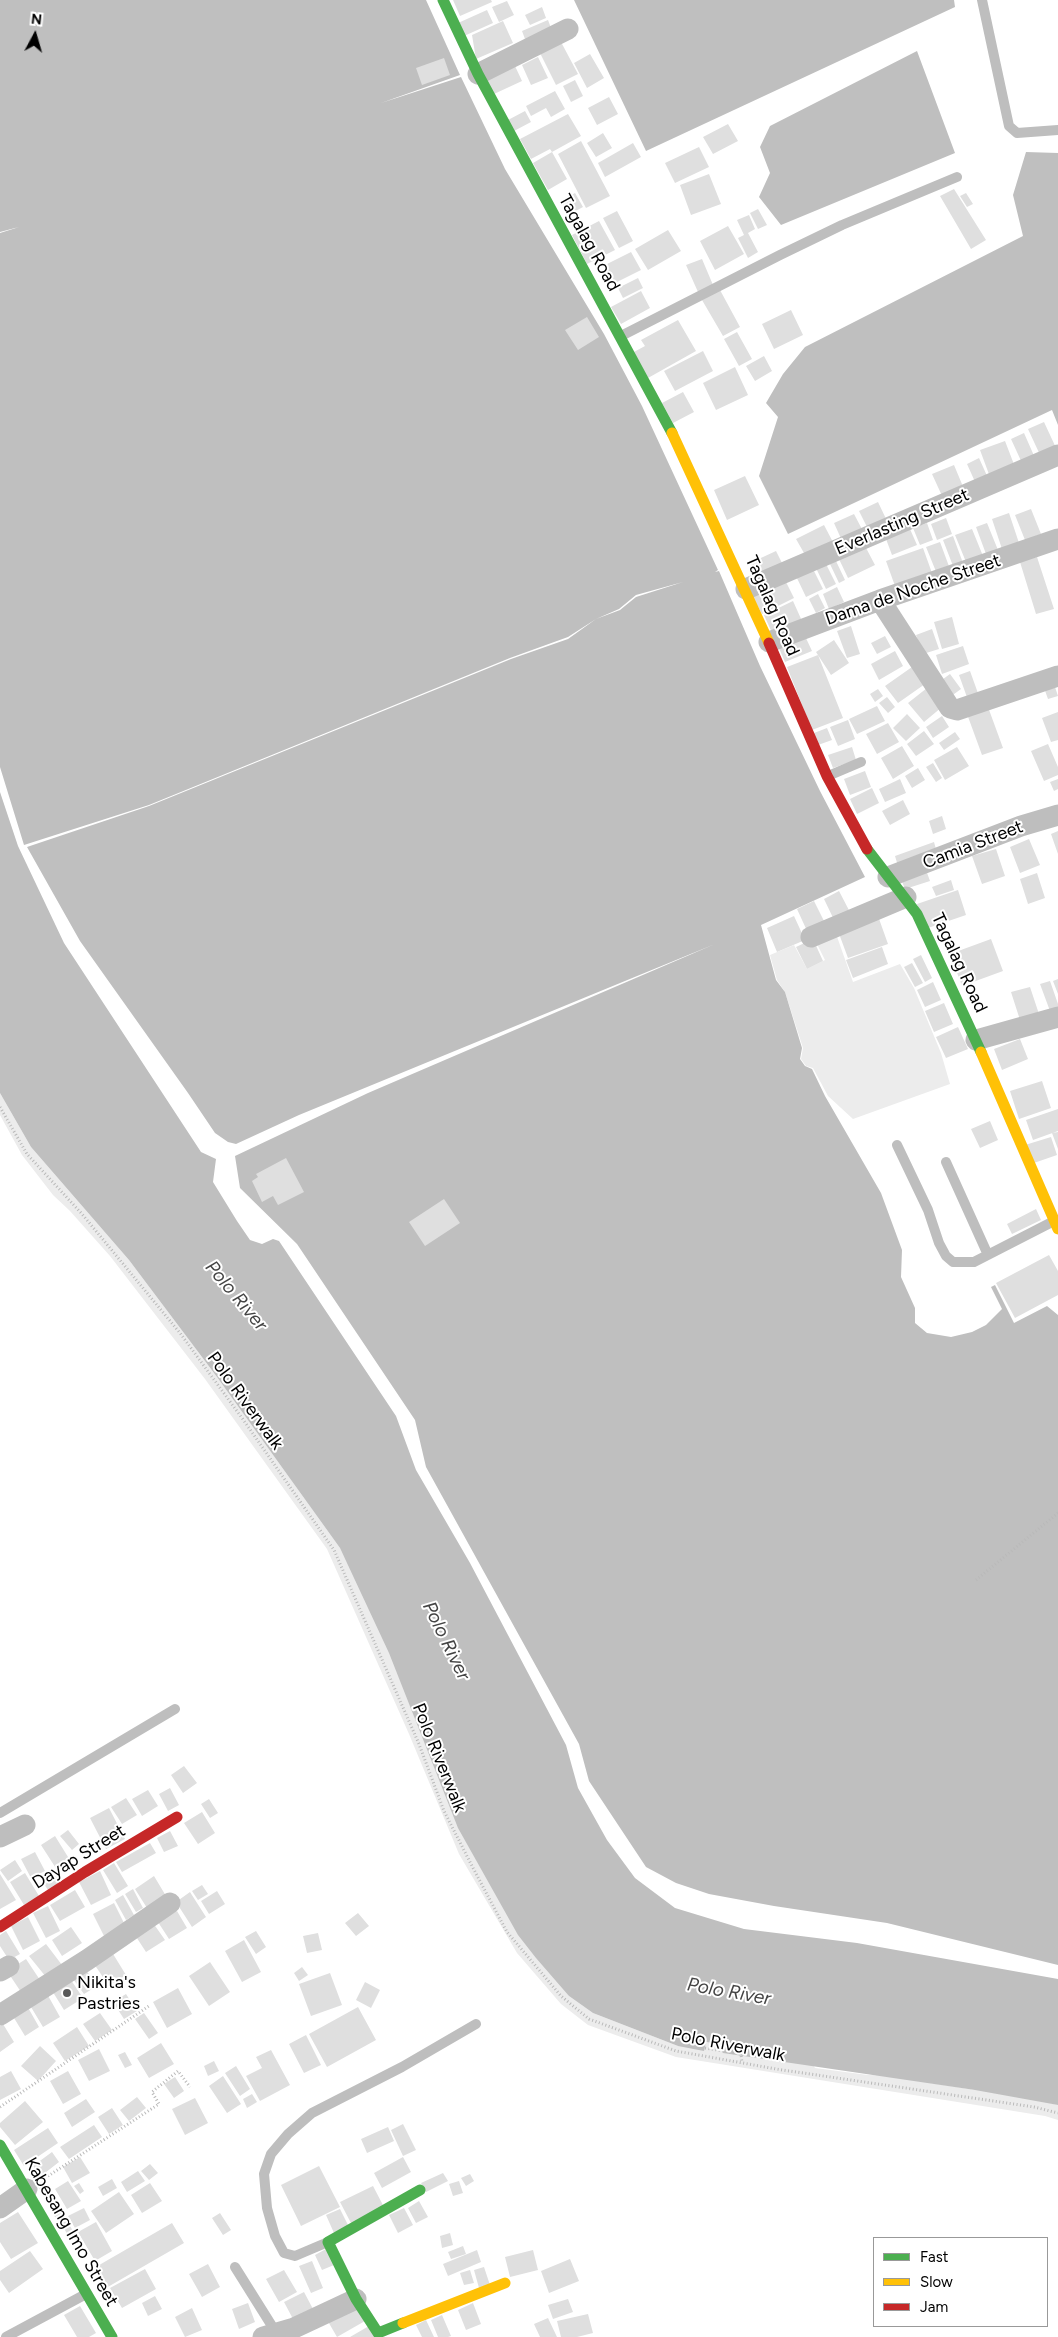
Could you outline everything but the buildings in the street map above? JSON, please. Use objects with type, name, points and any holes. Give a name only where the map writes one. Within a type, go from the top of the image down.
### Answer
[{"type":"street","name":"Tagalag Road","points":[[443,0],[478,74],[674,437],[746,589],[827,776],[861,841],[888,877],[906,897],[917,914],[1050,1193],[1056,1225]]},
{"type":"street","points":[[478,74],[568,28]]},
{"type":"street","name":"Everlasting Street","points":[[746,589],[1058,455]]},
{"type":"street","name":"Dama de Noche Street","points":[[768,642],[880,600],[1058,539]]},
{"type":"street","points":[[880,600],[950,708],[957,710],[1058,676]]},
{"type":"street","name":"Camia Street","points":[[888,877],[1021,826],[1058,814]]},
{"type":"street","points":[[811,936],[906,897]]},
{"type":"street","points":[[976,1040],[1058,1017]]},
{"type":"street","name":"Dayap Street","points":[[0,1927],[85,1872],[177,1817]]},
{"type":"street","points":[[0,1837],[24,1825]]},
{"type":"street","points":[[0,2015],[87,1960],[170,1903]]},
{"type":"street","name":"Kabesang Imo Street","points":[[0,2145],[112,2337]]},
{"type":"street","points":[[0,2208],[27,2189]]},
{"type":"street","points":[[420,2190],[328,2242],[356,2299],[380,2335],[505,2283]]},
{"type":"street","points":[[270,2335],[356,2299]]},
{"type":"lane","points":[[982,0],[1009,126],[1017,132],[1058,130]]},
{"type":"lane","points":[[620,337],[842,225],[957,177]]},
{"type":"lane","points":[[827,776],[861,762]]},
{"type":"lane","points":[[897,1145],[928,1210],[946,1256],[953,1262],[959,1264],[974,1262],[1056,1225]]},
{"type":"lane","points":[[946,1162],[988,1255]]},
{"type":"lane","points":[[0,1813],[175,1709]]},
{"type":"lane","points":[[328,2242],[295,2256],[284,2253],[275,2236],[267,2208],[264,2174],[270,2154],[288,2134],[312,2113],[402,2067],[476,2024]]},
{"type":"lane","points":[[235,2267],[270,2335]]},
{"type":"lane","points":[[6,2337],[87,2294]]},
{"type":"path","name":"Polo Riverwalk","points":[[0,1107],[27,1154],[82,1214],[180,1334],[242,1418],[334,1550],[419,1744],[444,1811],[507,1932],[561,1996],[589,2019],[676,2051],[742,2063],[1034,2107],[1058,2113]]},
{"type":"path","points":[[976,1580],[1058,1513]]},
{"type":"path","points":[[0,2107],[149,2006]]},
{"type":"path","points":[[705,2048],[741,2054],[742,2063]]},
{"type":"path","points":[[27,2189],[159,2104],[152,2092],[178,2071],[190,2087]]},
{"type":"shaded area","points":[[835,931],[853,982],[900,964],[914,988],[941,1053],[950,1084],[853,1119],[828,1096],[813,1068],[806,1066],[801,1059],[803,1048],[785,992],[777,980],[770,955],[794,945],[807,969],[825,960],[815,940]]},
{"type":"shaded area","points":[[0,1093],[31,1147],[129,1260],[217,1377],[340,1548],[569,1996],[593,2013],[678,2046],[705,2042],[812,2062],[815,2068],[868,2075],[913,2076],[918,2081],[975,2090],[980,2086],[1058,2105],[1058,2120],[1045,2116],[676,2057],[588,2025],[561,2004],[517,1953],[459,1854],[409,1734],[327,1549],[205,1379],[110,1256],[53,1195],[22,1155],[0,1115]]},
{"type":"water","points":[[0,0],[426,0],[460,75],[381,103],[461,77],[505,169],[604,334],[642,406],[718,570],[715,572],[719,571],[760,666],[820,791],[865,877],[761,925],[776,980],[785,992],[802,1048],[800,1059],[805,1066],[812,1069],[825,1096],[881,1193],[902,1250],[901,1277],[915,1308],[915,1323],[927,1333],[951,1337],[972,1332],[986,1325],[1002,1309],[991,1287],[995,1285],[1014,1323],[1047,1306],[1058,1315],[1058,1965],[887,1923],[709,1894],[676,1883],[646,1867],[589,1781],[579,1744],[426,1467],[415,1420],[297,1244],[240,1188],[235,1156],[368,1093],[715,944],[299,1115],[236,1144],[228,1142],[215,1133],[80,941],[27,847],[149,806],[511,659],[568,639],[596,619],[568,637],[510,658],[149,805],[24,845],[0,767],[0,233],[19,227],[0,232]],"holes":[[[683,582],[636,597],[620,610],[596,619],[619,609],[636,595]]]},
{"type":"water","points":[[574,0],[954,0],[955,7],[646,151]]},
{"type":"water","points":[[917,51],[955,153],[781,225],[759,197],[770,173],[760,147],[770,126]]},
{"type":"water","points":[[1026,152],[1058,153],[1058,425],[1052,410],[788,534],[759,476],[778,417],[766,403],[783,374],[805,347],[1023,236],[1013,195]]},
{"type":"water","name":"Polo River","points":[[0,792],[18,846],[64,943],[201,1152],[216,1159],[213,1182],[237,1221],[250,1240],[262,1244],[273,1239],[279,1241],[396,1416],[416,1470],[470,1563],[566,1745],[578,1788],[607,1840],[635,1878],[675,1908],[744,1929],[857,1943],[1058,1979],[1058,2105],[975,2090],[723,2053],[723,2045],[706,2042],[704,2051],[678,2046],[593,2013],[569,1996],[536,1958],[518,1935],[458,1828],[389,1653],[340,1548],[217,1377],[129,1260],[31,1147],[0,1093]]},
{"type":"traffic: fast","points":[[443,0],[478,74],[672,433]]},
{"type":"traffic: fast","points":[[867,849],[917,914],[981,1052]]},
{"type":"traffic: fast","points":[[0,2145],[112,2337]]},
{"type":"traffic: fast","points":[[403,2323],[378,2333],[356,2299],[328,2242],[420,2190]]},
{"type":"traffic: slow","points":[[672,433],[769,643]]},
{"type":"traffic: slow","points":[[981,1052],[1058,1229]]},
{"type":"traffic: slow","points":[[403,2323],[505,2283]]},
{"type":"traffic: jam","points":[[769,643],[827,776],[867,849]]},
{"type":"traffic: jam","points":[[0,1927],[85,1872],[177,1817]]},
{"type":"place","name":"Nikita's Pastries","points":[[67,1993]]}]
